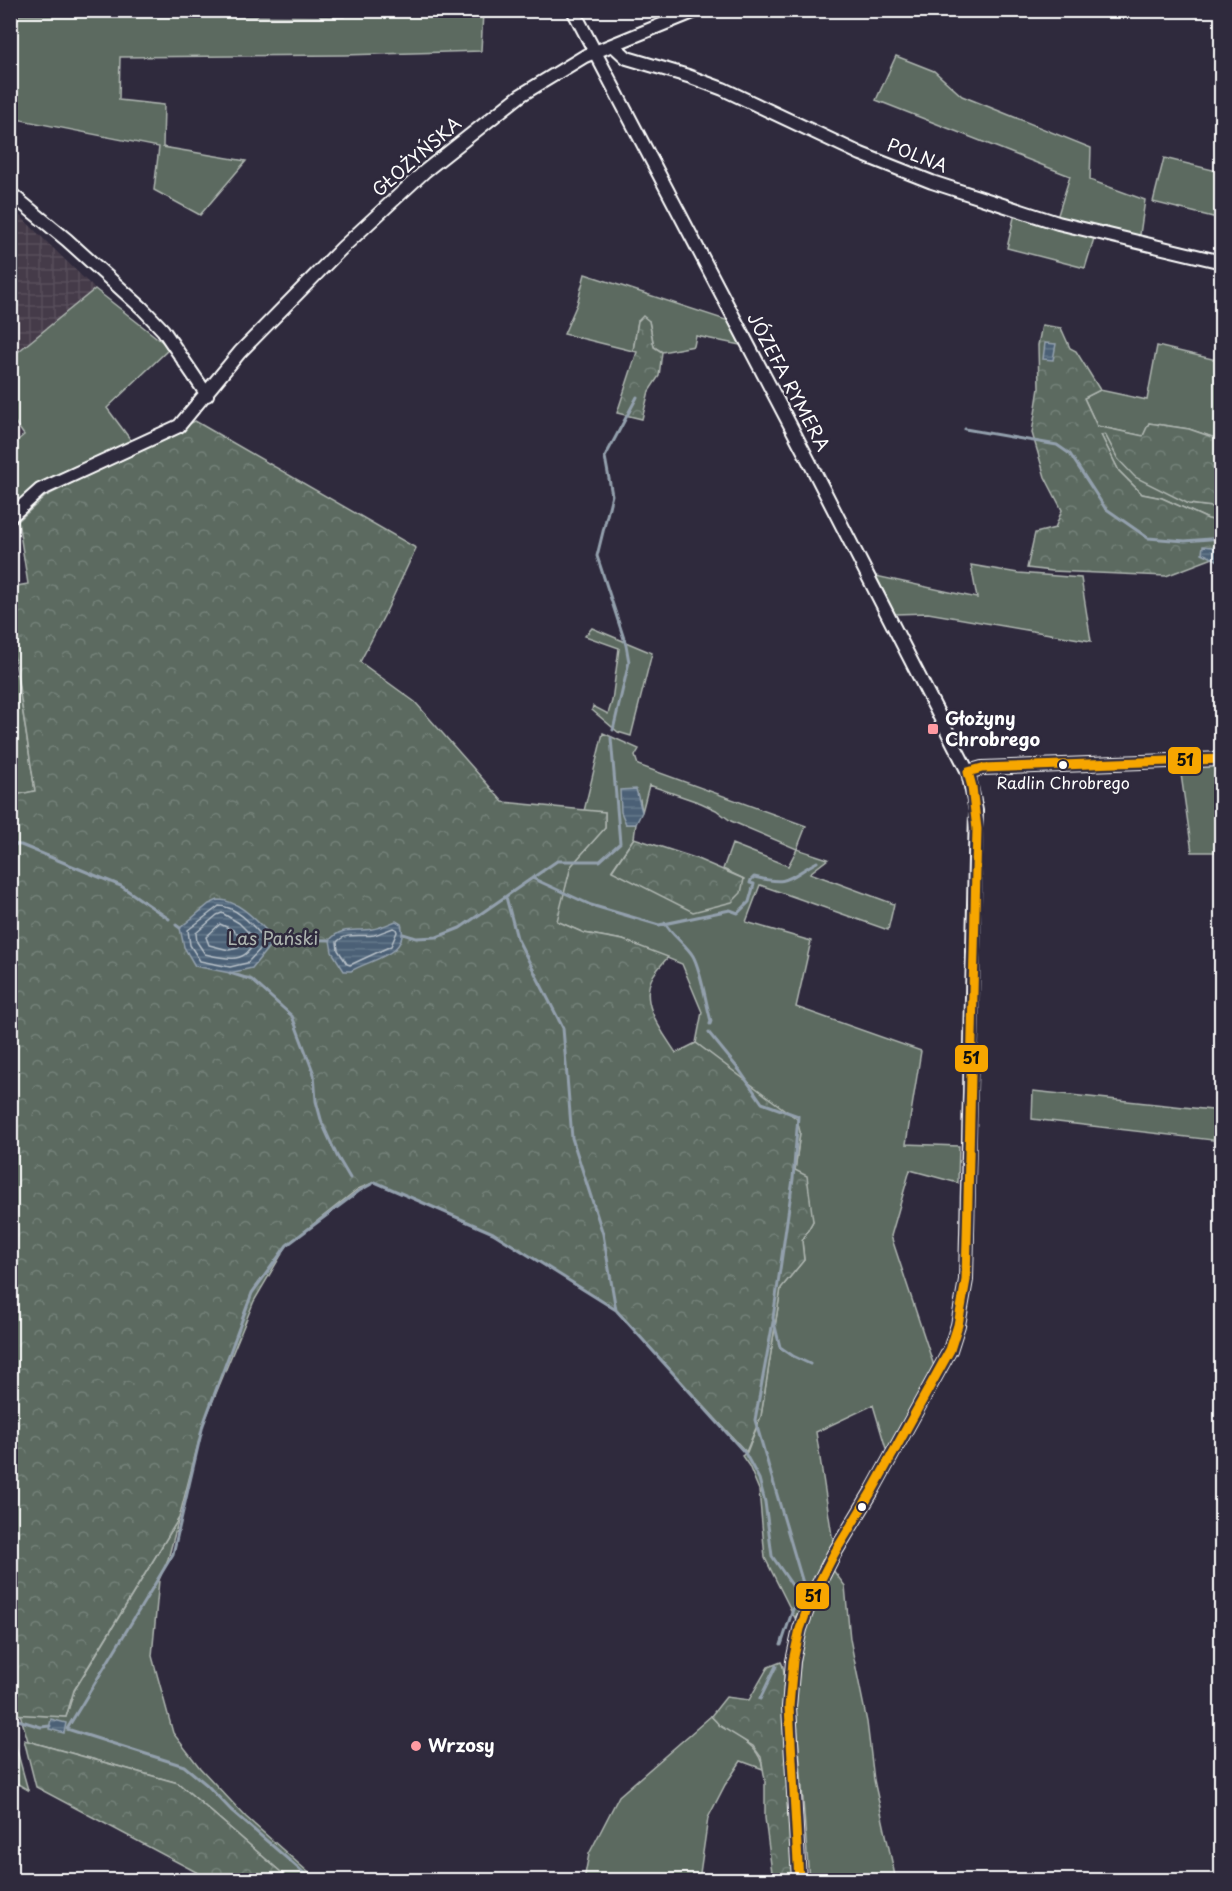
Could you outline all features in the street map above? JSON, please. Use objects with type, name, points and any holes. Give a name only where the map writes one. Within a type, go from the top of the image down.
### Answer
[{"type":"street","name":"JÓZEFA RYMERA","points":[[573,10],[812,467],[968,772],[972,787],[976,829],[966,1281],[950,1350],[872,1491],[834,1554],[811,1599],[800,1629],[793,1661],[789,1707],[799,1881]]},
{"type":"street","name":"GŁOŻYŃSKA","points":[[10,518],[40,490],[179,426],[259,332],[342,248],[425,171],[521,95],[577,60],[698,10]]},
{"type":"street","name":"POLNA","points":[[614,46],[627,58],[723,89],[861,154],[932,182],[1058,223],[1221,262]]},
{"type":"street","points":[[10,193],[67,240],[163,330],[203,399]]},
{"type":"street","points":[[968,772],[982,768],[1221,759]]},
{"type":"shaded area","points":[[11,207],[95,289],[14,355],[11,360]]},
{"type":"shaded area","points":[[10,418],[22,435],[11,445]]},
{"type":"green space","points":[[344,10],[430,10],[430,13],[471,14],[471,11],[537,11],[483,12],[481,51],[120,57],[119,100],[164,105],[163,147],[246,161],[200,215],[154,190],[159,147],[11,118],[11,15],[344,17]]},
{"type":"green space","points":[[896,56],[934,71],[962,96],[1091,148],[1090,180],[1145,200],[1139,241],[1057,218],[1070,176],[876,100]]},
{"type":"green space","points":[[1164,158],[1221,172],[1221,219],[1153,202]]},
{"type":"green space","points":[[1015,213],[1095,235],[1085,268],[1007,248]]},
{"type":"green space","points":[[585,274],[729,321],[740,345],[696,336],[694,346],[662,352],[654,347],[649,321],[638,321],[633,351],[564,334],[577,304]]},
{"type":"green space","points":[[95,289],[170,348],[107,408],[133,443],[55,475],[34,487],[21,499],[15,500],[11,494],[11,446],[24,435],[11,417],[11,360],[14,355]]},
{"type":"green space","points":[[643,316],[649,321],[654,347],[662,352],[659,376],[649,391],[642,419],[617,413],[637,352],[633,351],[638,321]]},
{"type":"green space","points":[[1042,325],[1061,328],[1070,348],[1076,351],[1100,390],[1084,398],[1097,426],[1143,436],[1149,423],[1189,429],[1221,440],[1221,508],[1189,504],[1135,477],[1118,459],[1105,434],[1101,435],[1119,471],[1142,494],[1162,498],[1208,519],[1221,522],[1221,555],[1166,576],[1027,568],[1035,533],[1055,528],[1062,510],[1045,477],[1032,433],[1039,388],[1038,345]]},
{"type":"green space","points":[[1157,346],[1221,361],[1221,440],[1189,429],[1149,423],[1143,436],[1097,426],[1084,398],[1100,390],[1147,400]]},
{"type":"green space","name":"Las Pański","points":[[195,421],[416,548],[360,662],[415,702],[503,802],[605,812],[605,828],[571,866],[557,921],[584,933],[623,940],[668,957],[655,973],[649,986],[650,1006],[659,1026],[676,1053],[696,1043],[797,1119],[800,1132],[795,1170],[807,1176],[813,1221],[802,1241],[804,1260],[781,1288],[761,1416],[746,1452],[616,1310],[493,1233],[375,1182],[358,1189],[287,1245],[254,1301],[203,1425],[179,1518],[74,1690],[66,1717],[11,1714],[10,796],[35,791],[10,628],[11,587],[28,584],[18,521],[46,496]]},
{"type":"green space","points":[[1105,434],[1118,459],[1189,504],[1221,508],[1221,522],[1208,519],[1162,498],[1142,494],[1119,471],[1101,435]]},
{"type":"green space","points":[[971,565],[1018,573],[1081,578],[1091,641],[928,613],[895,614],[876,576],[977,598]]},
{"type":"green space","points":[[592,628],[652,653],[631,736],[618,732],[592,710],[593,706],[608,714],[612,701],[619,648],[585,636]]},
{"type":"green space","points":[[17,674],[35,791],[11,796],[11,675]]},
{"type":"green space","points":[[603,733],[639,749],[635,756],[638,765],[806,826],[797,849],[828,859],[810,873],[894,904],[888,930],[760,885],[746,922],[811,941],[796,1007],[921,1051],[906,1144],[959,1146],[958,1183],[910,1170],[891,1236],[934,1366],[887,1452],[873,1405],[816,1432],[834,1540],[795,1618],[765,1558],[759,1490],[742,1456],[747,1452],[761,1416],[781,1288],[804,1260],[802,1241],[813,1221],[795,1171],[800,1132],[696,1043],[702,1012],[682,964],[623,940],[584,933],[556,921],[571,866],[605,828],[605,812],[584,811]],"holes":[[[649,785],[701,803],[731,821],[797,849],[788,866],[732,844],[723,869],[744,879],[612,870],[634,838],[636,824],[626,824],[640,800],[642,812]]]},
{"type":"green space","points":[[1221,763],[1221,852],[1192,852],[1180,767],[1184,764]]},
{"type":"green space","points":[[634,838],[695,858],[744,879],[741,893],[732,902],[693,912],[612,871]]},
{"type":"green space","points":[[1033,1091],[1221,1111],[1221,1141],[1032,1119]]},
{"type":"green space","points":[[179,1518],[168,1559],[159,1580],[152,1656],[173,1733],[200,1768],[246,1817],[317,1880],[290,1880],[178,1783],[28,1741],[20,1714],[66,1717],[74,1691]]},
{"type":"green space","points":[[833,1570],[845,1586],[850,1639],[867,1722],[874,1780],[896,1880],[809,1880],[796,1709],[797,1696],[806,1633],[814,1608]]},
{"type":"green space","points":[[781,1662],[784,1676],[784,1725],[793,1880],[773,1880],[765,1818],[765,1780],[761,1757],[753,1746],[720,1726],[711,1716],[726,1697],[749,1700],[768,1667]]},
{"type":"green space","points":[[711,1716],[756,1751],[763,1769],[741,1761],[725,1785],[708,1818],[699,1880],[584,1880],[589,1854],[619,1796]]},
{"type":"green space","points":[[11,1729],[28,1790],[11,1780]]},
{"type":"green space","points":[[24,1740],[178,1783],[290,1880],[211,1880],[36,1787]]},
{"type":"water","points":[[1045,343],[1056,344],[1053,360],[1043,359]]},
{"type":"water","points":[[1203,546],[1221,548],[1221,562],[1202,553]]},
{"type":"water","points":[[636,789],[642,812],[636,824],[626,824],[621,812],[620,790]]},
{"type":"water","points":[[218,900],[242,908],[275,939],[252,968],[230,973],[195,966],[184,947],[180,928],[209,904]]},
{"type":"water","points":[[396,921],[401,924],[402,934],[400,943],[394,949],[387,955],[351,971],[344,971],[332,952],[330,940],[334,936],[344,931],[366,930]]},
{"type":"water","points":[[51,1719],[66,1723],[64,1733],[49,1729]]},
{"type":"waterway","points":[[613,730],[629,662],[626,645],[597,556],[612,495],[605,457],[637,397]]},
{"type":"waterway","points":[[965,429],[1057,445],[1070,454],[1105,508],[1148,538],[1185,541],[1222,538]]},
{"type":"waterway","points":[[403,934],[416,938],[437,937],[460,928],[557,861],[600,861],[620,843],[611,738]]},
{"type":"waterway","points":[[10,844],[21,845],[121,886],[169,919]]},
{"type":"waterway","points":[[532,878],[591,905],[659,925],[730,910],[738,913],[749,902],[754,884],[750,883],[754,877],[775,881],[788,879],[817,862]]},
{"type":"waterway","points":[[506,897],[517,938],[563,1028],[572,1138],[603,1234],[616,1310]]},
{"type":"waterway","points":[[665,923],[690,951],[696,962],[710,1024]]},
{"type":"waterway","points":[[176,925],[180,928]]},
{"type":"waterway","points":[[275,939],[330,940]]},
{"type":"waterway","points":[[230,973],[252,980],[292,1016],[314,1074],[316,1101],[322,1123],[350,1178]]},
{"type":"waterway","points":[[709,1033],[762,1103],[798,1116],[793,1179],[773,1318],[780,1347],[810,1364]]},
{"type":"waterway","points":[[312,1880],[184,1766],[67,1729],[173,1554],[203,1425],[252,1293],[287,1245],[359,1191],[375,1182],[493,1233],[616,1310],[745,1453],[759,1479],[765,1502],[772,1556],[798,1594],[781,1645]]},
{"type":"waterway","points":[[773,1322],[755,1420],[805,1590]]},
{"type":"waterway","points":[[760,1699],[776,1666]]},
{"type":"waterway","points":[[18,1720],[41,1727],[50,1726]]},
{"type":"transit line","name":"51","points":[[968,772],[982,768],[1222,759]]},
{"type":"transit line","name":"51","points":[[799,1880],[789,1707],[793,1661],[800,1629],[811,1599],[834,1554],[872,1491],[950,1350],[958,1325],[966,1280],[977,829],[968,772]]},
{"type":"place","name":"Głożyny Chrobrego","points":[[933,729]]},
{"type":"place","name":"Radlin Chrobrego","points":[[1063,765]]},
{"type":"place","name":"Wrzosy","points":[[416,1746]]}]
